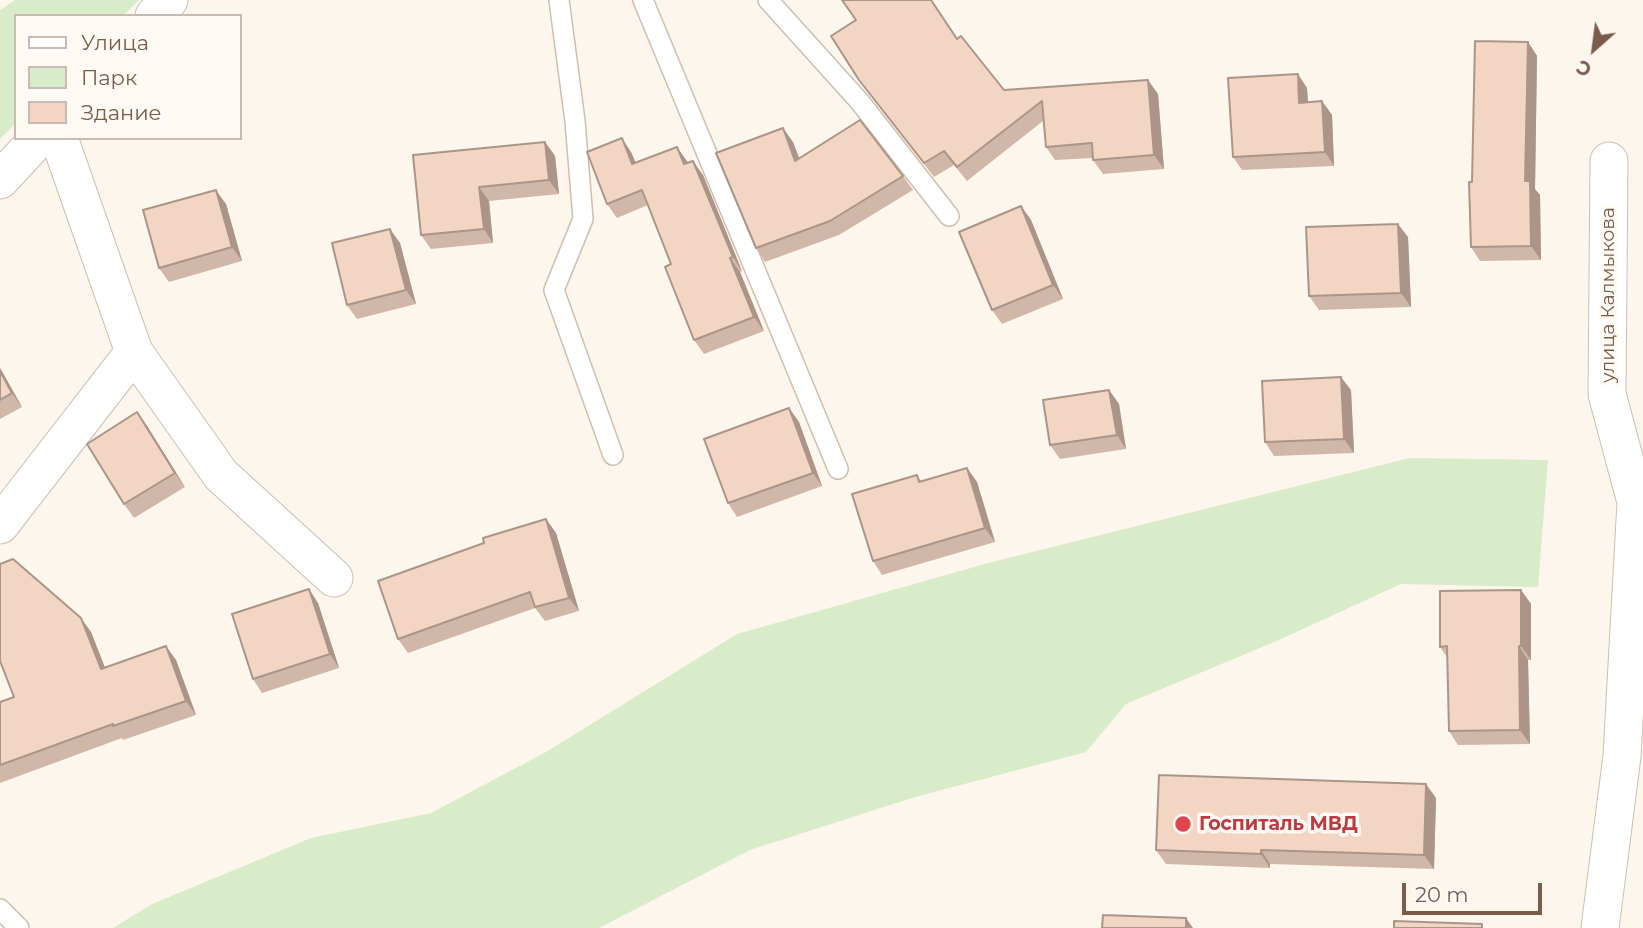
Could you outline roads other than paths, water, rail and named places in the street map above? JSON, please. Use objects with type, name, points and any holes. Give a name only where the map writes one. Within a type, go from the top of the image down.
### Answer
[{"type":"street","points":[[156,14],[169,0]]},
{"type":"street","points":[[0,180],[37,140]]},
{"type":"street","points":[[60,140],[134,352],[221,475],[334,578]]},
{"type":"street","name":"улица Калмыкова","points":[[1600,928],[1622,756],[1636,502],[1607,394],[1609,161]]},
{"type":"street","points":[[0,525],[134,352]]},
{"type":"lane","points":[[559,0],[576,121],[583,219],[554,290],[613,455]]},
{"type":"lane","points":[[643,0],[838,469]]},
{"type":"lane","points":[[768,0],[860,102],[949,216]]},
{"type":"lane","points":[[0,909],[19,928]]},
{"type":"place","name":"Госпиталь МВД","points":[[1183,824]]}]
